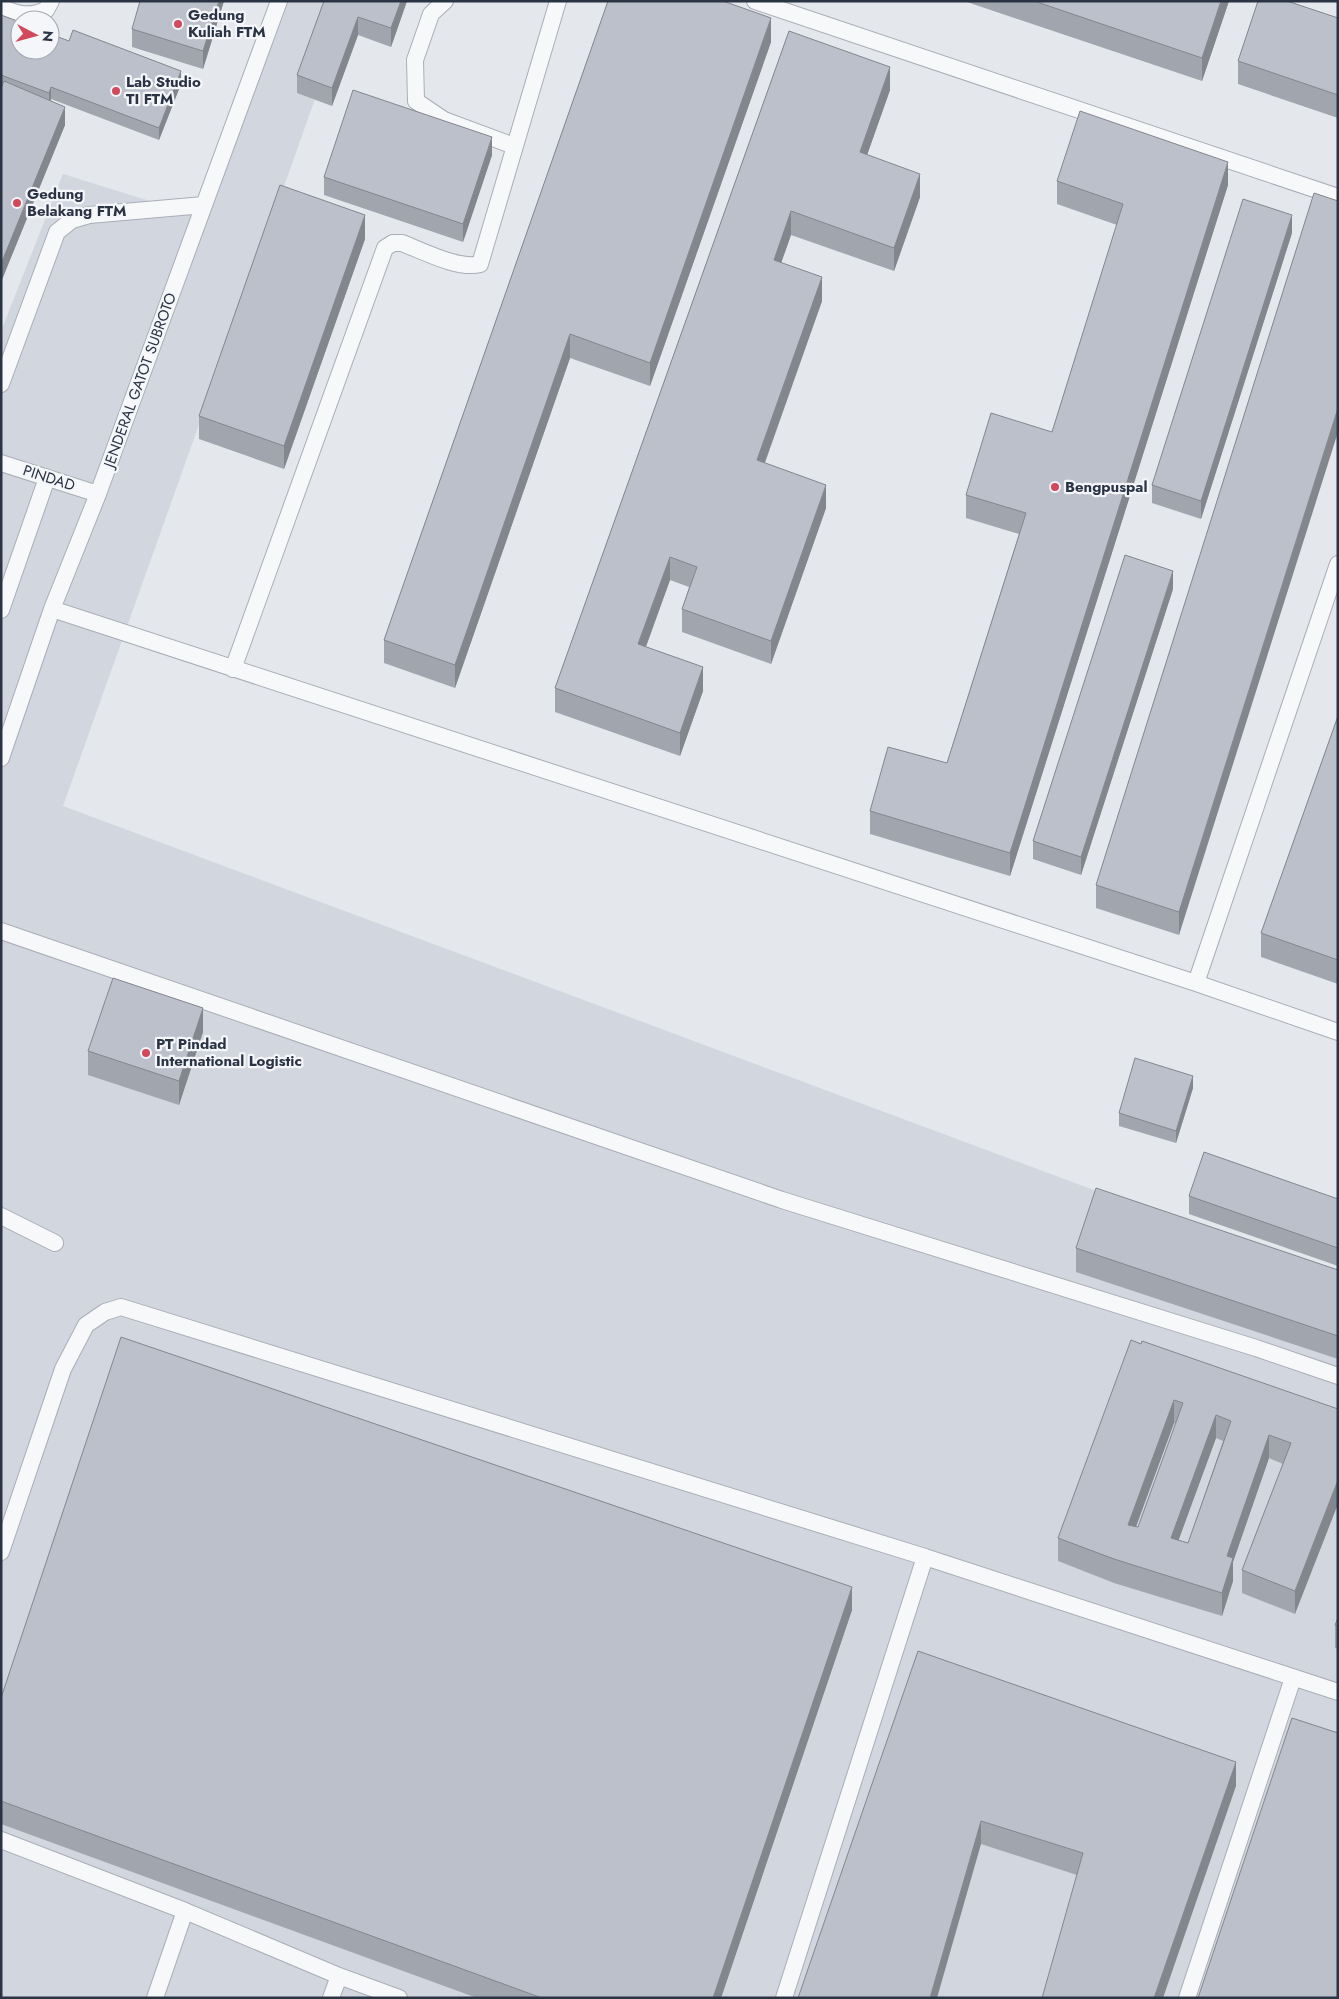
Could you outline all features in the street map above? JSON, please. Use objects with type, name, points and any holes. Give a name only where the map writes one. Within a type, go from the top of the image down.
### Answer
[{"type":"lane","points":[[1,7],[12,13],[36,14],[46,10],[51,1]]},
{"type":"lane","name":"JENDERAL GATOT SUBROTO","points":[[1,758],[52,609],[98,494],[279,1]]},
{"type":"lane","points":[[445,1],[431,14],[415,60],[416,101],[444,120],[514,146]]},
{"type":"lane","points":[[233,669],[385,248],[393,243],[402,243],[459,264],[471,267],[480,264],[558,1]]},
{"type":"lane","points":[[755,1],[1338,197]]},
{"type":"lane","points":[[1,384],[57,232],[72,220],[89,215],[204,205]]},
{"type":"lane","name":"PINDAD","points":[[1,463],[98,494]]},
{"type":"lane","points":[[1,610],[47,478]]},
{"type":"lane","points":[[1196,983],[1338,564]]},
{"type":"lane","points":[[52,609],[1196,983],[1338,1032]]},
{"type":"lane","points":[[1,931],[782,1200],[1256,1348],[1338,1376]]},
{"type":"lane","points":[[1,1216],[55,1243]]},
{"type":"lane","points":[[1,1552],[63,1369],[86,1326],[105,1312],[121,1307],[925,1557],[1338,1692]]},
{"type":"lane","points":[[784,1998],[925,1557]]},
{"type":"lane","points":[[1187,1998],[1293,1678]]},
{"type":"lane","points":[[1,1840],[184,1911],[339,1976],[399,1998]]},
{"type":"lane","points":[[155,1998],[184,1911]]},
{"type":"lane","points":[[331,1998],[339,1976]]},
{"type":"shaded area","points":[[272,1],[350,1],[63,806],[1338,1281],[1338,1998],[1,1998],[1,331],[63,174],[198,216]]},
{"type":"building","name":"Gedung Kuliah FTM","points":[[140,1],[219,1],[203,51],[132,29]]},
{"type":"building","points":[[324,1],[401,1],[391,28],[358,17],[332,88],[297,75]]},
{"type":"building","points":[[608,1],[723,1],[771,18],[650,363],[570,334],[455,665],[384,640]]},
{"type":"building","points":[[1034,1],[1221,1],[1202,58]]},
{"type":"building","points":[[1258,1],[1287,1],[1338,18],[1338,95],[1238,61]]},
{"type":"building","name":"Lab Studio TI FTM","points":[[1,15],[10,18],[10,60],[60,60],[60,38],[69,41],[73,30],[181,71],[159,128],[51,87],[49,93],[1,75]]},
{"type":"building","points":[[789,31],[890,67],[860,152],[920,174],[894,248],[791,211],[774,260],[822,277],[757,460],[826,485],[771,641],[682,609],[697,567],[670,557],[638,644],[703,667],[680,733],[555,688]]},
{"type":"building","name":"Gedung Belakang FTM","points":[[4,81],[65,107],[1,264],[1,88]]},
{"type":"building","points":[[353,90],[492,137],[463,224],[324,177]]},
{"type":"building","name":"Bengpuspal","points":[[1080,111],[1228,162],[1010,853],[870,811],[888,747],[947,763],[1026,513],[966,495],[991,413],[1052,432],[1123,204],[1057,181]]},
{"type":"building","points":[[280,185],[365,215],[284,446],[199,416]]},
{"type":"building","points":[[1314,193],[1338,201],[1338,408],[1179,912],[1096,885]]},
{"type":"building","name":"Bengpuspal","points":[[1243,199],[1292,215],[1201,501],[1152,485]]},
{"type":"building","points":[[1125,555],[1173,571],[1081,857],[1033,841]]},
{"type":"building","points":[[1338,716],[1338,960],[1261,933]]},
{"type":"building","name":"PT Pindad International Logistic","points":[[113,978],[203,1008],[179,1081],[88,1051]]},
{"type":"building","points":[[1135,1058],[1193,1076],[1176,1131],[1119,1113]]},
{"type":"building","points":[[1204,1152],[1338,1199],[1338,1248],[1189,1196]]},
{"type":"building","points":[[1096,1188],[1338,1270],[1338,1336],[1076,1248]]},
{"type":"building","points":[[121,1337],[852,1587],[713,1998],[542,1998],[1,1801],[1,1698]]},
{"type":"building","points":[[1131,1340],[1141,1344],[1142,1341],[1338,1409],[1338,1480],[1295,1591],[1242,1570],[1291,1443],[1269,1435],[1227,1556],[1233,1558],[1222,1593],[1114,1559],[1058,1538]],"holes":[[[1174,1400],[1183,1403],[1138,1527],[1128,1525]],[[1216,1415],[1231,1421],[1188,1543],[1171,1538]]]},
{"type":"building","points":[[918,1651],[1236,1762],[1154,1998],[1042,1998],[1083,1853],[981,1821],[930,1998],[798,1998]]},
{"type":"building","points":[[1292,1718],[1338,1733],[1338,1998],[1198,1998]]},
{"type":"place","name":"Gedung Kuliah FTM","points":[[178,24]]},
{"type":"place","name":"Lab Studio TI FTM","points":[[116,91]]},
{"type":"place","name":"Gedung Belakang FTM","points":[[17,203]]},
{"type":"place","name":"Bengpuspal","points":[[1055,487]]},
{"type":"place","name":"PT Pindad International Logistic","points":[[146,1053]]}]
